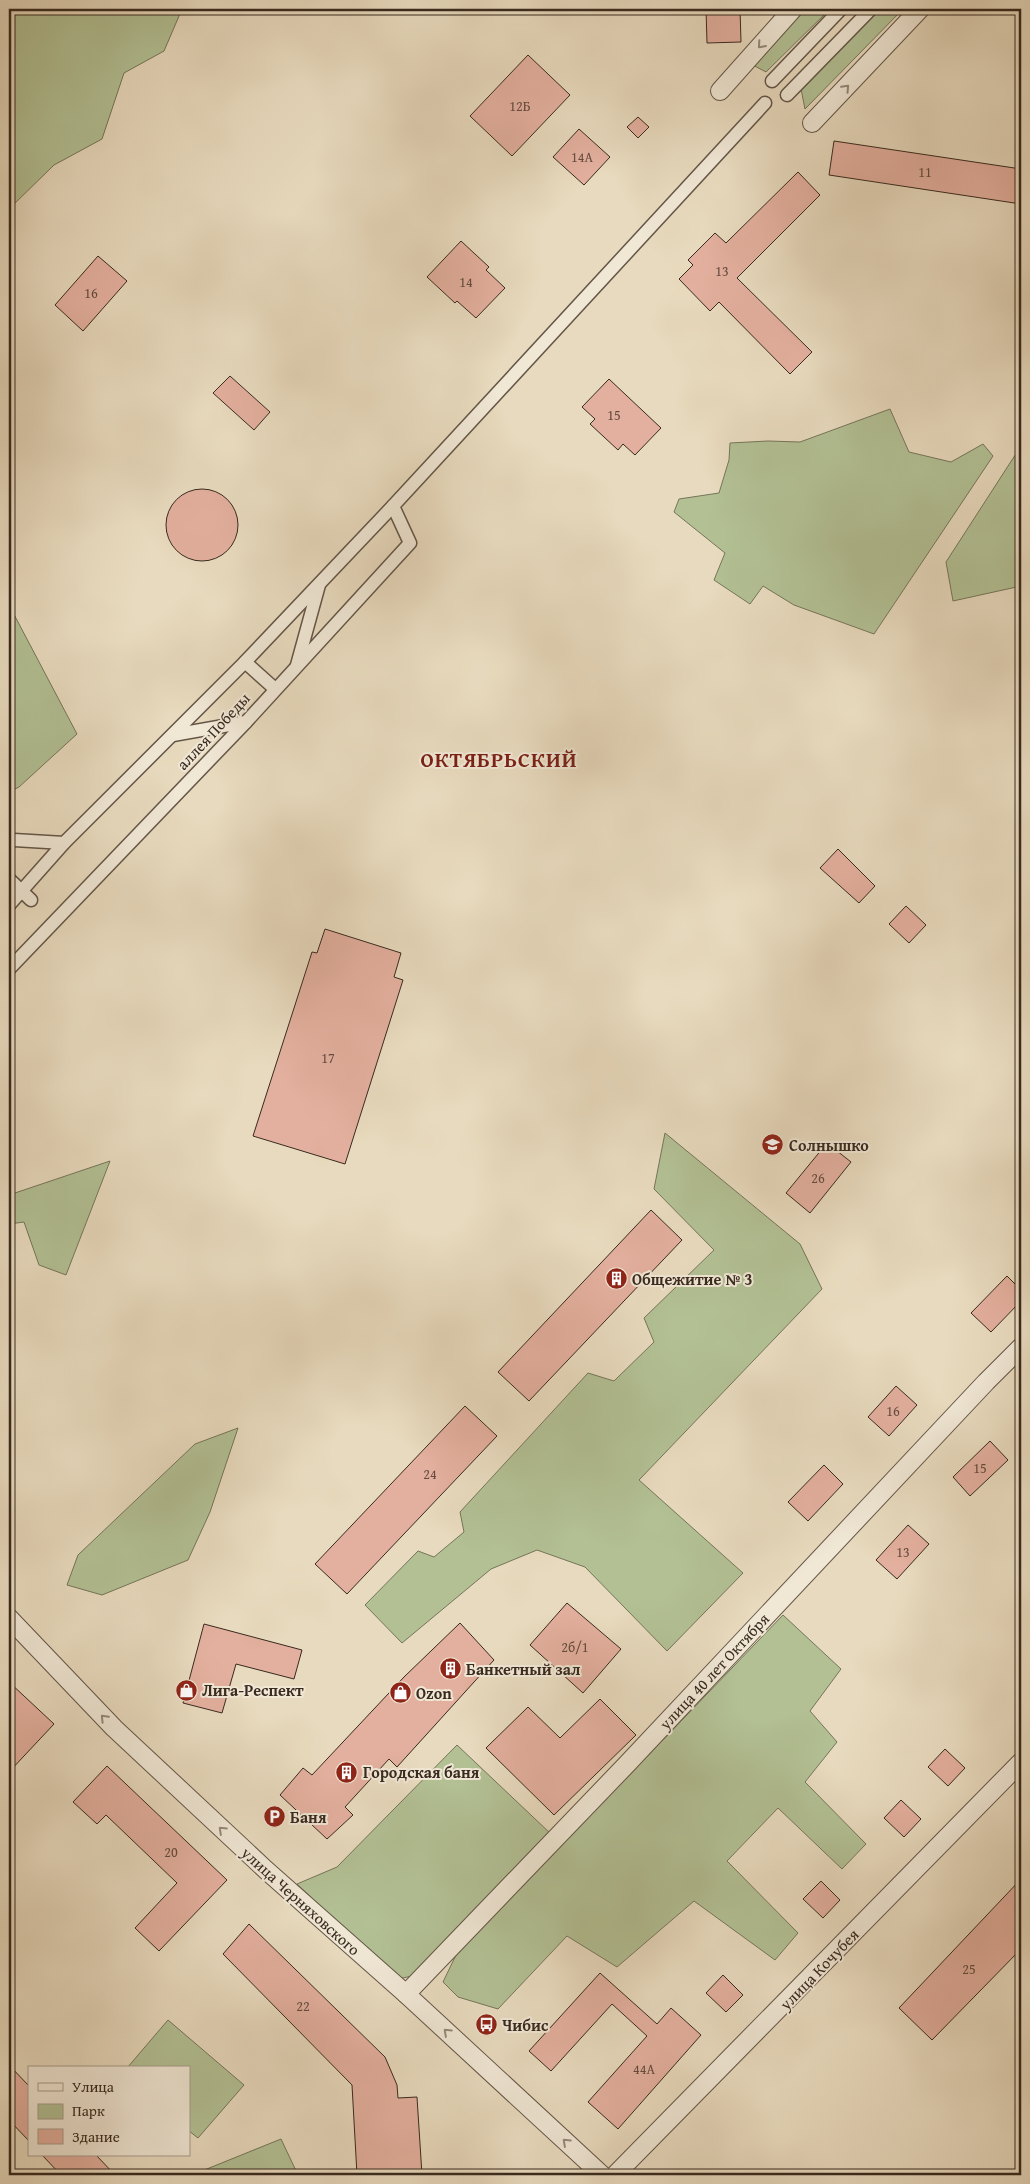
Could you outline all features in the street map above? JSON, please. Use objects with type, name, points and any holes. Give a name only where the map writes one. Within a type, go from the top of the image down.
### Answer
[{"type":"street","points":[[720,91],[793,9]]},
{"type":"street","points":[[772,81],[841,9]]},
{"type":"street","points":[[787,95],[872,9]]},
{"type":"street","points":[[812,123],[920,9]]},
{"type":"street","points":[[9,906],[26,896],[64,843],[245,662],[393,506],[766,103]]},
{"type":"street","name":"аллея Победы","points":[[9,969],[246,722],[274,688],[296,667],[410,544],[393,506]]},
{"type":"street","points":[[296,667],[319,583]]},
{"type":"street","points":[[245,662],[274,688]]},
{"type":"street","points":[[173,735],[246,722]]},
{"type":"street","points":[[14,840],[64,843]]},
{"type":"street","points":[[9,879],[26,896]]},
{"type":"street","name":"улица 40 лет Октября","points":[[406,1994],[628,1763],[986,1382],[1021,1348]]},
{"type":"street","name":"улица Черняховского","points":[[9,1618],[121,1735],[266,1870],[406,1994],[602,2175]]},
{"type":"street","name":"улица Кочубея","points":[[615,2175],[1021,1762]]},
{"type":"green space","points":[[9,9],[182,9],[164,51],[124,73],[102,139],[54,165],[9,209]]},
{"type":"green space","points":[[801,9],[830,9],[766,72],[749,63]]},
{"type":"green space","points":[[879,9],[903,9],[805,109],[801,89]]},
{"type":"green space","points":[[890,409],[909,452],[951,462],[983,444],[993,456],[874,634],[794,605],[763,586],[750,604],[714,580],[725,553],[674,512],[679,499],[719,493],[729,460],[730,443],[800,442]]},
{"type":"green space","points":[[1021,446],[1021,586],[953,601],[946,562]]},
{"type":"green space","points":[[9,605],[77,734],[19,787],[9,792]]},
{"type":"green space","points":[[665,1133],[800,1244],[822,1289],[639,1480],[743,1573],[667,1651],[585,1567],[537,1550],[491,1569],[402,1643],[365,1605],[418,1551],[434,1557],[464,1532],[460,1512],[588,1373],[614,1381],[654,1342],[644,1318],[714,1250],[654,1189]]},
{"type":"green space","points":[[110,1161],[66,1275],[39,1265],[24,1222],[9,1224],[9,1195]]},
{"type":"green space","points":[[238,1428],[210,1512],[188,1560],[102,1595],[67,1585],[78,1555],[195,1444]]},
{"type":"green space","points":[[783,1615],[841,1669],[810,1711],[837,1742],[805,1782],[866,1844],[842,1869],[778,1808],[727,1861],[798,1933],[775,1960],[694,1901],[617,1967],[567,1936],[498,2009],[458,1997],[443,1982],[456,1955]]},
{"type":"green space","points":[[457,1745],[551,1834],[417,1975],[398,1979],[297,1884],[337,1867]]},
{"type":"green space","points":[[168,2020],[244,2085],[198,2138],[190,2132],[190,2066],[129,2066]]},
{"type":"green space","points":[[281,2139],[298,2175],[192,2175]]},
{"type":"building","points":[[706,9],[740,9],[741,42],[707,43]]},
{"type":"building","points":[[528,55],[570,95],[512,156],[470,116]]},
{"type":"building","points":[[638,117],[649,127],[638,138],[627,127]]},
{"type":"building","points":[[579,129],[610,157],[584,185],[553,157]]},
{"type":"building","points":[[834,141],[1021,169],[1021,204],[829,175]]},
{"type":"building","points":[[798,172],[820,195],[737,278],[812,352],[790,374],[719,302],[710,311],[679,279],[693,265],[688,260],[715,233],[726,243]]},
{"type":"building","points":[[461,241],[489,267],[486,270],[505,288],[476,318],[457,301],[455,303],[427,277]]},
{"type":"building","points":[[98,256],[127,281],[83,331],[55,305]]},
{"type":"building","points":[[230,376],[270,412],[254,430],[213,393]]},
{"type":"building","points":[[609,379],[661,428],[635,455],[623,444],[618,450],[590,424],[595,419],[582,407]]},
{"type":"building","points":[[202,489],[222,495],[232,505],[238,525],[232,545],[222,555],[202,561],[182,555],[172,545],[166,525],[172,505],[182,495]]},
{"type":"building","points":[[838,849],[875,886],[859,903],[820,868]]},
{"type":"building","points":[[906,906],[926,925],[909,943],[889,924]]},
{"type":"building","points":[[325,929],[401,953],[394,977],[403,980],[345,1164],[253,1136],[312,952],[317,953]]},
{"type":"building","points":[[827,1143],[851,1162],[810,1213],[786,1193]]},
{"type":"building","name":"Общежитие № 3","points":[[651,1210],[682,1240],[529,1401],[498,1372]]},
{"type":"building","points":[[1007,1276],[1021,1290],[1021,1301],[991,1332],[971,1313]]},
{"type":"building","points":[[896,1386],[917,1405],[889,1436],[868,1417]]},
{"type":"building","points":[[465,1406],[497,1436],[347,1594],[315,1564]]},
{"type":"building","points":[[990,1441],[1008,1460],[970,1496],[953,1477]]},
{"type":"building","points":[[824,1465],[843,1484],[808,1521],[788,1502]]},
{"type":"building","points":[[908,1525],[929,1544],[897,1579],[876,1560]]},
{"type":"building","points":[[567,1603],[621,1649],[583,1693],[530,1645]]},
{"type":"building","points":[[460,1623],[494,1660],[397,1767],[389,1759],[345,1807],[353,1815],[327,1839],[280,1795],[303,1768],[312,1775],[404,1677]]},
{"type":"building","points":[[204,1624],[302,1650],[294,1679],[236,1664],[222,1713],[183,1703]]},
{"type":"building","points":[[9,1682],[54,1724],[9,1772]]},
{"type":"building","points":[[600,1699],[636,1735],[554,1815],[486,1748],[528,1707],[560,1738]]},
{"type":"building","points":[[945,1749],[965,1768],[948,1786],[928,1767]]},
{"type":"building","points":[[107,1766],[227,1880],[159,1951],[135,1928],[177,1883],[106,1815],[97,1824],[73,1802]]},
{"type":"building","points":[[901,1800],[921,1819],[904,1837],[884,1818]]},
{"type":"building","points":[[1021,1879],[1021,1949],[932,2040],[899,2008]]},
{"type":"building","points":[[821,1881],[840,1900],[823,1918],[803,1899]]},
{"type":"building","points":[[249,1924],[385,2057],[397,2085],[398,2098],[417,2097],[422,2175],[357,2175],[352,2085],[223,1954]]},
{"type":"building","points":[[600,1973],[657,2024],[671,2008],[701,2035],[618,2129],[588,2102],[647,2036],[612,2004],[551,2071],[529,2051]]},
{"type":"building","points":[[723,1975],[743,1995],[726,2012],[706,1993]]},
{"type":"building","points":[[9,2065],[28,2085],[28,2140],[9,2120]]},
{"type":"building","points":[[43,2156],[97,2156],[115,2175],[61,2175]]},
{"type":"place","name":"Солнышко","points":[[773,1145]]},
{"type":"place","name":"Общежитие № 3","points":[[616,1279]]},
{"type":"place","name":"Банкетный зал","points":[[450,1669]]},
{"type":"place","name":"Лига-Респект","points":[[186,1690]]},
{"type":"place","name":"Ozon","points":[[400,1693]]},
{"type":"place","name":"Городская баня","points":[[347,1772]]},
{"type":"place","name":"Баня","points":[[274,1817]]},
{"type":"place","name":"Чибис","points":[[486,2025]]},
{"type":"district","name":"ОКТЯБРЬСКИЙ","points":[[499,760]]}]
